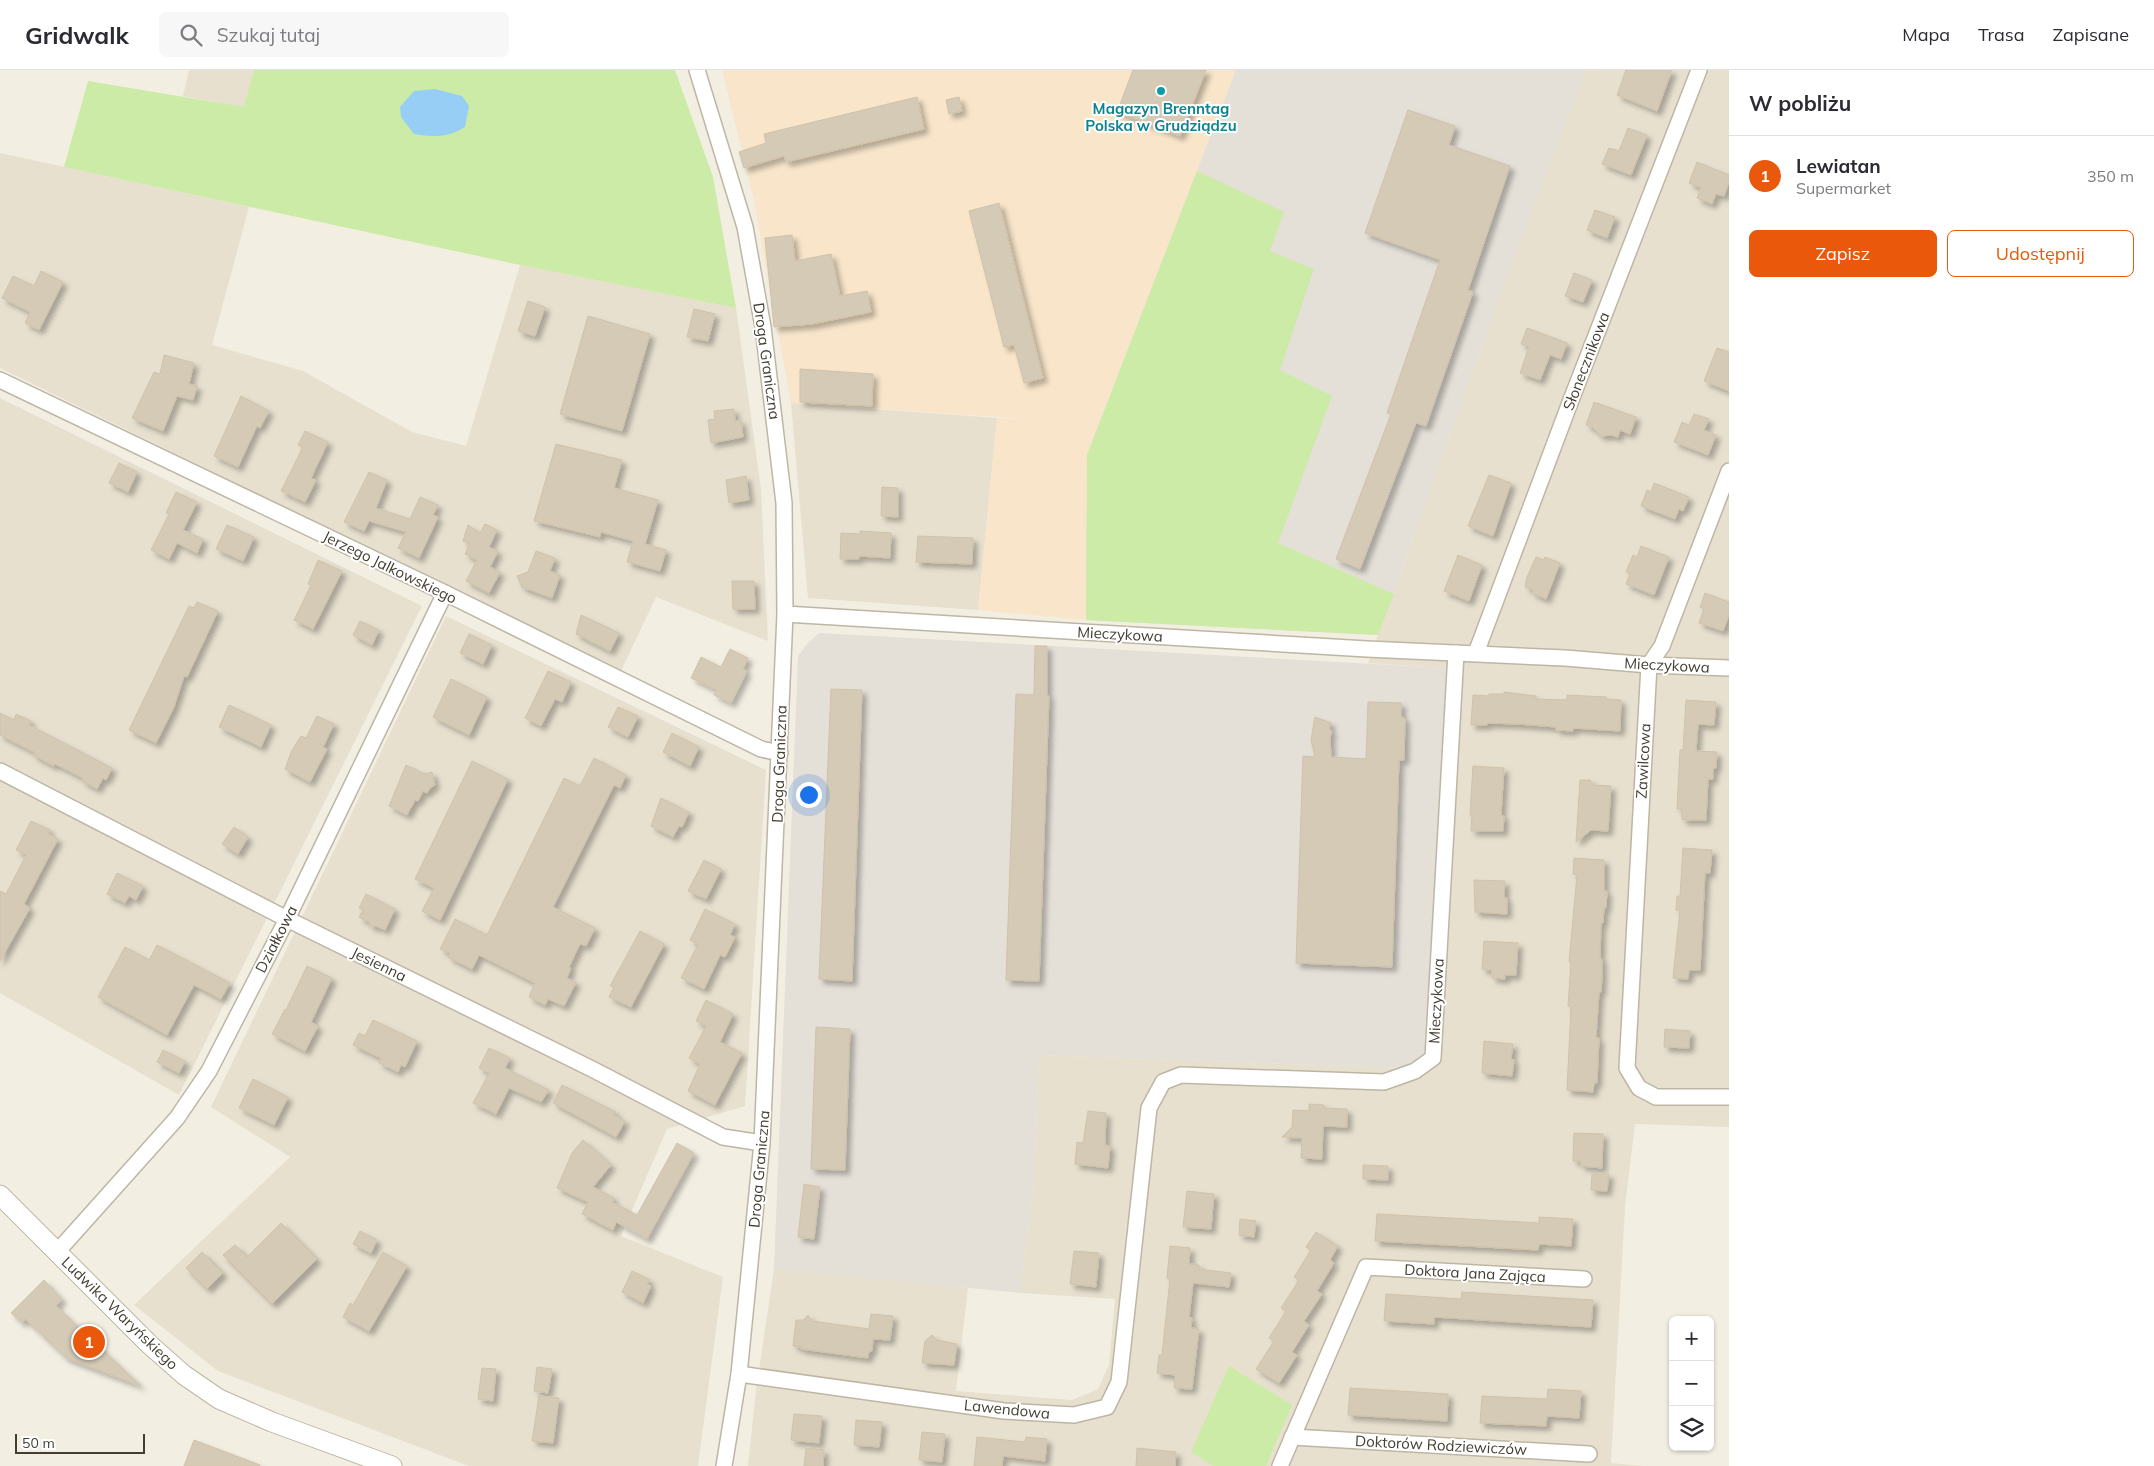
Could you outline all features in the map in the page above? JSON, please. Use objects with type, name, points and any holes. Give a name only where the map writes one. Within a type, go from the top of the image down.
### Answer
[{"type":"street","name":"Droga Graniczna","points":[[697,70],[745,227],[764,327],[784,503],[785,614],[762,1142],[739,1374],[724,1466]]},
{"type":"street","name":"Słonecznikowa","points":[[1476,653],[1698,70]]},
{"type":"street","name":"Jerzego Jalkowskiego","points":[[0,380],[445,594],[761,749],[780,753]]},
{"type":"street","points":[[1649,665],[1662,646],[1729,471]]},
{"type":"street","name":"Działkowa","points":[[57,1252],[177,1118],[209,1071],[287,919],[445,594]]},
{"type":"street","name":"Mieczykowa","points":[[785,614],[1476,653],[1649,665],[1729,668]]},
{"type":"street","name":"Mieczykowa","points":[[1134,1241],[1149,1108],[1163,1082],[1181,1075],[1384,1082],[1415,1071],[1432,1058],[1456,653]]},
{"type":"street","name":"Zawilcowa","points":[[1649,665],[1627,1068],[1639,1088],[1656,1097],[1729,1097]]},
{"type":"street","name":"Jesienna","points":[[0,771],[287,919],[592,1069],[723,1137],[762,1142]]},
{"type":"street","name":"Ludwika Waryńskiego","points":[[0,1195],[150,1345],[184,1375],[219,1399],[272,1422],[392,1466]]},
{"type":"street","name":"Lawendowa","points":[[739,1374],[1004,1411],[1074,1415],[1107,1407],[1119,1382],[1134,1241]]},
{"type":"street","name":"Doktora Jana Zająca","points":[[1292,1437],[1366,1267],[1584,1279]]},
{"type":"street","points":[[1280,1466],[1292,1437]]},
{"type":"street","name":"Doktorów Rodziewiczów","points":[[1292,1437],[1589,1454]]},
{"type":"shaded area","points":[[189,70],[254,70],[245,108],[183,96]]},
{"type":"shaded area","points":[[722,70],[1236,70],[1087,455],[1086,620],[978,610],[997,418],[1029,419],[791,403],[753,196]]},
{"type":"shaded area","points":[[1236,70],[1587,70],[1519,243],[1378,635],[1086,620],[1087,455]]},
{"type":"shaded area","points":[[1586,70],[1729,70],[1729,1127],[1635,1124],[1625,1207],[1611,1463],[1643,1466],[748,1466],[756,1390],[774,1269],[905,1280],[968,1288],[956,1391],[1072,1400],[1098,1389],[1109,1365],[1115,1299],[1020,1293],[1034,1180],[1039,1055],[1403,1068],[1445,668],[1368,663],[1519,243]]},
{"type":"shaded area","points":[[0,153],[249,207],[212,345],[303,371],[412,432],[466,446],[520,265],[736,308],[761,489],[768,641],[656,597],[621,671],[0,368]]},
{"type":"shaded area","points":[[0,398],[422,606],[179,1095],[0,993]]},
{"type":"shaded area","points":[[791,403],[997,418],[978,610],[808,598]]},
{"type":"shaded area","points":[[446,616],[766,770],[745,1106],[667,1129],[621,1236],[723,1277],[698,1466],[469,1466],[218,1371],[134,1305],[290,1157],[211,1107]]},
{"type":"shaded area","points":[[819,633],[1446,668],[1447,686],[1427,1055],[1403,1068],[1039,1055],[1034,1180],[1020,1293],[774,1269],[798,656]]},
{"type":"green space","points":[[254,70],[675,70],[713,177],[736,308],[520,265],[64,167],[88,81],[244,107]]},
{"type":"green space","points":[[1197,171],[1284,212],[1270,251],[1314,269],[1280,370],[1332,396],[1278,543],[1394,594],[1378,635],[1086,620],[1087,455]]},
{"type":"green space","points":[[1229,1366],[1292,1405],[1266,1466],[1213,1466],[1191,1452]]},
{"type":"water","points":[[435,89],[462,96],[469,106],[465,127],[459,131],[440,136],[414,134],[401,117],[400,107],[414,91]]},
{"type":"building","name":"Magazyn Brenntag Polska w Grudziądzu","points":[[1133,70],[1206,70],[1180,136],[1117,112]]},
{"type":"building","points":[[1626,70],[1672,70],[1657,111],[1617,95]]},
{"type":"building","points":[[917,97],[924,129],[786,162],[784,156],[744,168],[739,152],[766,143],[764,134]]},
{"type":"building","points":[[959,97],[962,111],[949,114],[946,100]]},
{"type":"building","points":[[1408,110],[1455,126],[1449,145],[1510,166],[1468,290],[1473,292],[1426,426],[1416,423],[1360,569],[1336,559],[1391,414],[1387,413],[1440,260],[1365,233]]},
{"type":"building","points":[[1628,128],[1647,135],[1631,175],[1602,164],[1609,148],[1619,151]]},
{"type":"building","points":[[1697,162],[1729,175],[1729,182],[1724,196],[1716,194],[1712,204],[1697,198],[1701,188],[1689,183]]},
{"type":"building","points":[[999,203],[1043,378],[1024,383],[1014,345],[1004,347],[969,211]]},
{"type":"building","points":[[1595,210],[1615,217],[1607,238],[1587,230]]},
{"type":"building","points":[[792,235],[795,261],[831,254],[840,296],[867,291],[871,312],[812,324],[774,327],[765,238]]},
{"type":"building","points":[[41,271],[63,282],[39,330],[25,323],[30,312],[2,298],[13,276],[34,286]]},
{"type":"building","points":[[1574,273],[1592,280],[1583,302],[1565,296]]},
{"type":"building","points":[[528,301],[545,307],[535,336],[518,331]]},
{"type":"building","points":[[694,309],[715,314],[708,341],[687,337]]},
{"type":"building","points":[[588,316],[650,334],[622,431],[560,414]]},
{"type":"building","points":[[1527,328],[1567,343],[1561,359],[1550,355],[1540,380],[1520,373],[1529,347],[1521,344]]},
{"type":"building","points":[[1717,348],[1729,352],[1729,391],[1704,381]]},
{"type":"building","points":[[164,355],[194,363],[189,384],[197,386],[193,400],[177,396],[163,431],[132,418],[154,372],[160,374]]},
{"type":"building","points":[[800,369],[873,374],[872,406],[800,402]]},
{"type":"building","points":[[241,396],[269,411],[260,428],[257,426],[238,467],[214,456]]},
{"type":"building","points":[[1594,402],[1636,417],[1630,434],[1620,430],[1618,437],[1611,435],[1601,436],[1592,427],[1586,425]]},
{"type":"building","points":[[734,409],[735,421],[741,420],[743,437],[711,443],[708,420],[715,419],[714,411]]},
{"type":"building","points":[[1694,414],[1709,419],[1704,430],[1716,435],[1708,455],[1674,442],[1682,422],[1689,425]]},
{"type":"building","points":[[305,431],[328,442],[311,478],[316,480],[305,502],[281,491],[303,447],[298,445]]},
{"type":"building","points":[[556,444],[622,460],[614,488],[658,500],[645,544],[666,550],[660,571],[627,562],[633,541],[601,532],[600,537],[534,521]]},
{"type":"building","points":[[119,463],[137,472],[128,492],[109,483]]},
{"type":"building","points":[[369,472],[387,480],[376,508],[410,519],[420,497],[438,505],[433,515],[438,517],[419,558],[398,548],[406,532],[369,521],[364,531],[344,522]]},
{"type":"building","points":[[1489,475],[1511,483],[1493,536],[1468,526]]},
{"type":"building","points":[[746,476],[749,500],[729,503],[726,480]]},
{"type":"building","points":[[1654,483],[1689,497],[1683,511],[1679,509],[1675,519],[1641,506],[1647,490],[1651,492]]},
{"type":"building","points":[[882,487],[898,488],[898,517],[881,516]]},
{"type":"building","points":[[176,492],[197,502],[183,530],[203,539],[197,553],[177,543],[169,559],[151,550],[169,514],[166,513]]},
{"type":"building","points":[[485,524],[497,530],[489,547],[498,551],[490,567],[500,572],[489,593],[466,581],[477,560],[465,554],[470,543],[463,541],[468,525],[480,533]]},
{"type":"building","points":[[227,525],[254,537],[243,561],[216,549]]},
{"type":"building","points":[[860,531],[891,533],[890,558],[859,556],[859,559],[840,559],[841,533],[860,534]]},
{"type":"building","points":[[918,536],[973,538],[972,564],[916,562]]},
{"type":"building","points":[[1641,546],[1669,557],[1654,595],[1626,584],[1630,574],[1626,572],[1633,555],[1637,557]]},
{"type":"building","points":[[536,551],[555,558],[550,571],[560,575],[552,598],[522,587],[517,576],[528,572]]},
{"type":"building","points":[[1458,555],[1482,565],[1469,601],[1444,591]]},
{"type":"building","points":[[1536,557],[1544,560],[1545,557],[1560,563],[1546,599],[1532,593],[1533,590],[1525,587],[1527,577]]},
{"type":"building","points":[[318,560],[342,571],[313,629],[294,620],[311,585],[308,584]]},
{"type":"building","points":[[732,581],[754,581],[755,609],[733,609]]},
{"type":"building","points":[[1705,593],[1729,602],[1729,615],[1723,631],[1699,623],[1704,609],[1700,607]]},
{"type":"building","points":[[197,602],[218,611],[187,677],[184,676],[174,707],[156,743],[129,730],[189,606],[194,608]]},
{"type":"building","points":[[581,615],[619,633],[610,651],[576,634]]},
{"type":"building","points":[[360,621],[379,630],[372,645],[353,635]]},
{"type":"building","points":[[469,634],[492,645],[483,664],[460,653]]},
{"type":"building","points":[[1035,646],[1047,646],[1047,695],[1049,696],[1039,981],[1006,980],[1016,694],[1034,695]]},
{"type":"building","points":[[730,649],[748,658],[743,669],[747,671],[731,703],[714,695],[716,690],[691,678],[701,657],[721,667]]},
{"type":"building","points":[[548,671],[571,682],[562,702],[555,699],[541,726],[525,718]]},
{"type":"building","points":[[451,679],[487,697],[469,735],[433,717]]},
{"type":"building","points":[[831,689],[862,690],[852,981],[819,979]]},
{"type":"building","points":[[1504,692],[1536,696],[1536,699],[1567,700],[1567,695],[1606,697],[1606,699],[1621,700],[1620,731],[1573,728],[1573,731],[1556,730],[1556,727],[1518,724],[1487,723],[1487,725],[1471,725],[1473,695],[1489,696],[1489,694],[1504,694]]},
{"type":"building","points":[[1686,700],[1716,702],[1714,725],[1698,724],[1696,751],[1717,752],[1713,779],[1708,779],[1706,820],[1682,820],[1682,809],[1677,809],[1680,750],[1683,750]]},
{"type":"building","points":[[1368,702],[1401,703],[1401,716],[1405,719],[1404,760],[1399,760],[1392,967],[1296,963],[1303,756],[1315,757],[1311,740],[1315,717],[1331,723],[1329,728],[1332,732],[1330,737],[1331,757],[1366,759]]},
{"type":"building","points":[[229,705],[271,725],[261,747],[219,727]]},
{"type":"building","points":[[618,707],[638,716],[628,737],[608,727]]},
{"type":"building","points":[[0,713],[14,720],[16,714],[31,721],[29,725],[112,768],[106,780],[103,778],[97,789],[82,781],[83,778],[55,764],[54,766],[33,755],[34,752],[0,735]]},
{"type":"building","points":[[317,716],[334,724],[323,747],[327,749],[310,782],[285,769],[292,750],[301,736],[306,738]]},
{"type":"building","points":[[672,733],[699,747],[690,766],[663,752]]},
{"type":"building","points":[[594,758],[626,775],[620,788],[614,785],[553,907],[595,928],[586,946],[580,944],[569,967],[571,968],[567,978],[576,982],[564,1006],[548,999],[545,1005],[529,997],[535,983],[479,955],[472,969],[448,957],[450,953],[440,949],[455,919],[487,935],[564,778],[580,786]]},
{"type":"building","points":[[472,761],[508,779],[440,920],[422,911],[434,888],[415,879]]},
{"type":"building","points":[[406,765],[425,774],[432,772],[435,785],[427,793],[423,791],[418,801],[415,800],[407,815],[389,806]]},
{"type":"building","points":[[1473,766],[1504,768],[1501,815],[1504,816],[1503,831],[1471,831]]},
{"type":"building","points":[[1580,780],[1590,780],[1594,785],[1611,786],[1608,831],[1591,830],[1576,842]]},
{"type":"building","points":[[661,798],[689,812],[682,827],[679,826],[673,837],[651,826]]},
{"type":"building","points":[[31,821],[50,830],[48,834],[58,839],[24,904],[30,908],[0,961],[0,891],[6,894],[26,855],[16,850]]},
{"type":"building","points":[[234,827],[248,837],[238,854],[222,844]]},
{"type":"building","points":[[1683,848],[1712,850],[1710,873],[1705,873],[1700,970],[1689,970],[1688,979],[1673,978],[1680,910],[1676,910],[1677,896],[1680,896]]},
{"type":"building","points":[[1574,858],[1604,860],[1604,891],[1607,891],[1606,908],[1604,908],[1603,923],[1601,923],[1600,959],[1602,959],[1602,976],[1596,1038],[1599,1038],[1597,1083],[1594,1083],[1593,1092],[1567,1090],[1571,1006],[1568,1006],[1571,962],[1569,962],[1577,875],[1573,874]]},
{"type":"building","points":[[704,860],[721,869],[706,899],[688,891]]},
{"type":"building","points":[[117,873],[143,886],[136,900],[129,896],[125,903],[107,894]]},
{"type":"building","points":[[1474,880],[1505,881],[1504,898],[1507,898],[1507,914],[1475,912]]},
{"type":"building","points":[[366,894],[395,909],[385,930],[376,926],[371,927],[369,922],[359,917],[363,910],[359,908]]},
{"type":"building","points":[[705,909],[735,924],[730,935],[735,937],[725,957],[720,955],[704,989],[681,978],[698,944],[690,940]]},
{"type":"building","points":[[640,931],[664,944],[631,1007],[609,997],[614,987],[610,986]]},
{"type":"building","points":[[1484,941],[1518,943],[1516,975],[1505,975],[1505,979],[1492,978],[1492,970],[1482,969]]},
{"type":"building","points":[[157,945],[230,983],[221,999],[194,985],[167,1035],[98,997],[125,947],[149,960]]},
{"type":"building","points":[[307,966],[332,978],[311,1022],[318,1026],[305,1051],[272,1034]]},
{"type":"building","points":[[706,1000],[733,1014],[720,1042],[742,1053],[715,1105],[688,1091],[700,1064],[689,1058],[706,1026],[696,1021]]},
{"type":"building","points":[[373,1020],[417,1041],[405,1067],[401,1065],[398,1072],[379,1063],[381,1058],[353,1045],[359,1033],[365,1036]]},
{"type":"building","points":[[816,1027],[850,1029],[845,1170],[811,1169]]},
{"type":"building","points":[[1665,1029],[1690,1031],[1689,1048],[1664,1047]]},
{"type":"building","points":[[1484,1041],[1513,1044],[1511,1059],[1514,1060],[1512,1076],[1482,1073]]},
{"type":"building","points":[[489,1048],[510,1058],[505,1068],[549,1090],[541,1102],[509,1088],[496,1114],[473,1103],[489,1073],[479,1068]]},
{"type":"building","points":[[163,1050],[185,1061],[179,1073],[157,1062]]},
{"type":"building","points":[[253,1079],[288,1097],[274,1125],[239,1108]]},
{"type":"building","points":[[562,1085],[616,1112],[614,1115],[625,1121],[616,1137],[553,1103]]},
{"type":"building","points":[[1309,1104],[1324,1105],[1324,1108],[1347,1109],[1347,1127],[1323,1126],[1322,1159],[1301,1158],[1302,1138],[1282,1137],[1292,1127],[1293,1110],[1309,1111]]},
{"type":"building","points":[[1088,1111],[1106,1113],[1105,1145],[1110,1146],[1108,1168],[1075,1164],[1077,1142],[1083,1143]]},
{"type":"building","points":[[1574,1133],[1603,1134],[1602,1168],[1581,1166],[1581,1161],[1573,1161]]},
{"type":"building","points":[[583,1140],[611,1165],[593,1187],[614,1198],[612,1202],[637,1215],[677,1143],[694,1153],[647,1239],[616,1222],[613,1230],[582,1214],[588,1202],[557,1188],[572,1153]]},
{"type":"building","points":[[1363,1165],[1388,1166],[1388,1180],[1363,1179]]},
{"type":"building","points":[[1592,1174],[1609,1174],[1607,1191],[1591,1190]]},
{"type":"building","points":[[804,1184],[820,1187],[814,1239],[798,1237]]},
{"type":"building","points":[[1187,1191],[1214,1194],[1211,1229],[1183,1227]]},
{"type":"building","points":[[1377,1214],[1539,1223],[1539,1217],[1573,1219],[1571,1246],[1539,1244],[1538,1250],[1375,1241]]},
{"type":"building","points":[[1240,1219],[1256,1221],[1254,1237],[1239,1235]]},
{"type":"building","points":[[281,1223],[317,1259],[272,1304],[223,1255],[235,1245],[247,1257]]},
{"type":"building","points":[[360,1231],[377,1240],[371,1253],[353,1244]]},
{"type":"building","points":[[1316,1232],[1338,1246],[1330,1260],[1334,1263],[1317,1291],[1322,1294],[1304,1321],[1309,1325],[1292,1352],[1297,1355],[1279,1383],[1256,1369],[1274,1341],[1269,1338],[1286,1311],[1281,1308],[1299,1280],[1294,1277],[1311,1250],[1306,1247]]},
{"type":"building","points":[[1170,1246],[1190,1248],[1189,1264],[1199,1265],[1199,1269],[1231,1273],[1229,1287],[1193,1283],[1189,1317],[1192,1318],[1191,1328],[1199,1329],[1192,1389],[1174,1388],[1175,1375],[1157,1373],[1159,1355],[1162,1355],[1170,1279],[1167,1278]]},
{"type":"building","points":[[1074,1251],[1099,1253],[1096,1287],[1070,1284]]},
{"type":"building","points":[[202,1252],[223,1273],[207,1289],[186,1268]]},
{"type":"building","points":[[383,1252],[407,1266],[369,1331],[343,1317],[350,1303],[353,1305]]},
{"type":"building","points":[[632,1271],[650,1280],[647,1284],[651,1286],[643,1303],[622,1292]]},
{"type":"building","points":[[44,1280],[62,1299],[56,1306],[141,1386],[66,1358],[25,1319],[22,1323],[11,1313]]},
{"type":"building","points":[[1462,1292],[1593,1300],[1591,1327],[1434,1317],[1434,1324],[1384,1321],[1386,1294],[1461,1299]]},
{"type":"building","points":[[871,1314],[893,1316],[890,1340],[873,1339],[872,1351],[869,1351],[868,1358],[801,1349],[801,1347],[793,1346],[796,1320],[803,1320],[808,1315],[812,1321],[869,1329]]},
{"type":"building","points":[[932,1335],[937,1340],[957,1344],[954,1365],[922,1363],[925,1341]]},
{"type":"building","points":[[537,1367],[552,1369],[548,1393],[534,1391]]},
{"type":"building","points":[[482,1368],[496,1369],[493,1401],[478,1399]]},
{"type":"building","points":[[1350,1388],[1448,1394],[1447,1421],[1348,1415]]},
{"type":"building","points":[[1548,1389],[1581,1391],[1579,1418],[1547,1416],[1546,1426],[1480,1423],[1482,1396],[1547,1399]]},
{"type":"building","points":[[539,1396],[559,1398],[553,1443],[532,1441]]},
{"type":"building","points":[[794,1414],[822,1416],[819,1443],[791,1440]]},
{"type":"building","points":[[856,1420],[882,1422],[879,1447],[854,1445]]},
{"type":"building","points":[[922,1432],[945,1434],[942,1462],[919,1460]]},
{"type":"building","points":[[977,1437],[1025,1442],[1026,1437],[1047,1439],[1045,1461],[1003,1456],[1002,1466],[974,1466]]},
{"type":"building","points":[[194,1440],[260,1465],[184,1466]]},
{"type":"building","points":[[806,1448],[824,1450],[823,1466],[804,1466]]},
{"type":"building","points":[[1137,1448],[1176,1452],[1175,1466],[1136,1466]]},
{"type":"place","name":"Magazyn Brenntag Polska w Grudziądzu","points":[[1161,91]]},
{"type":"place","name":"Lewiatan","points":[[89,1342]]}]
